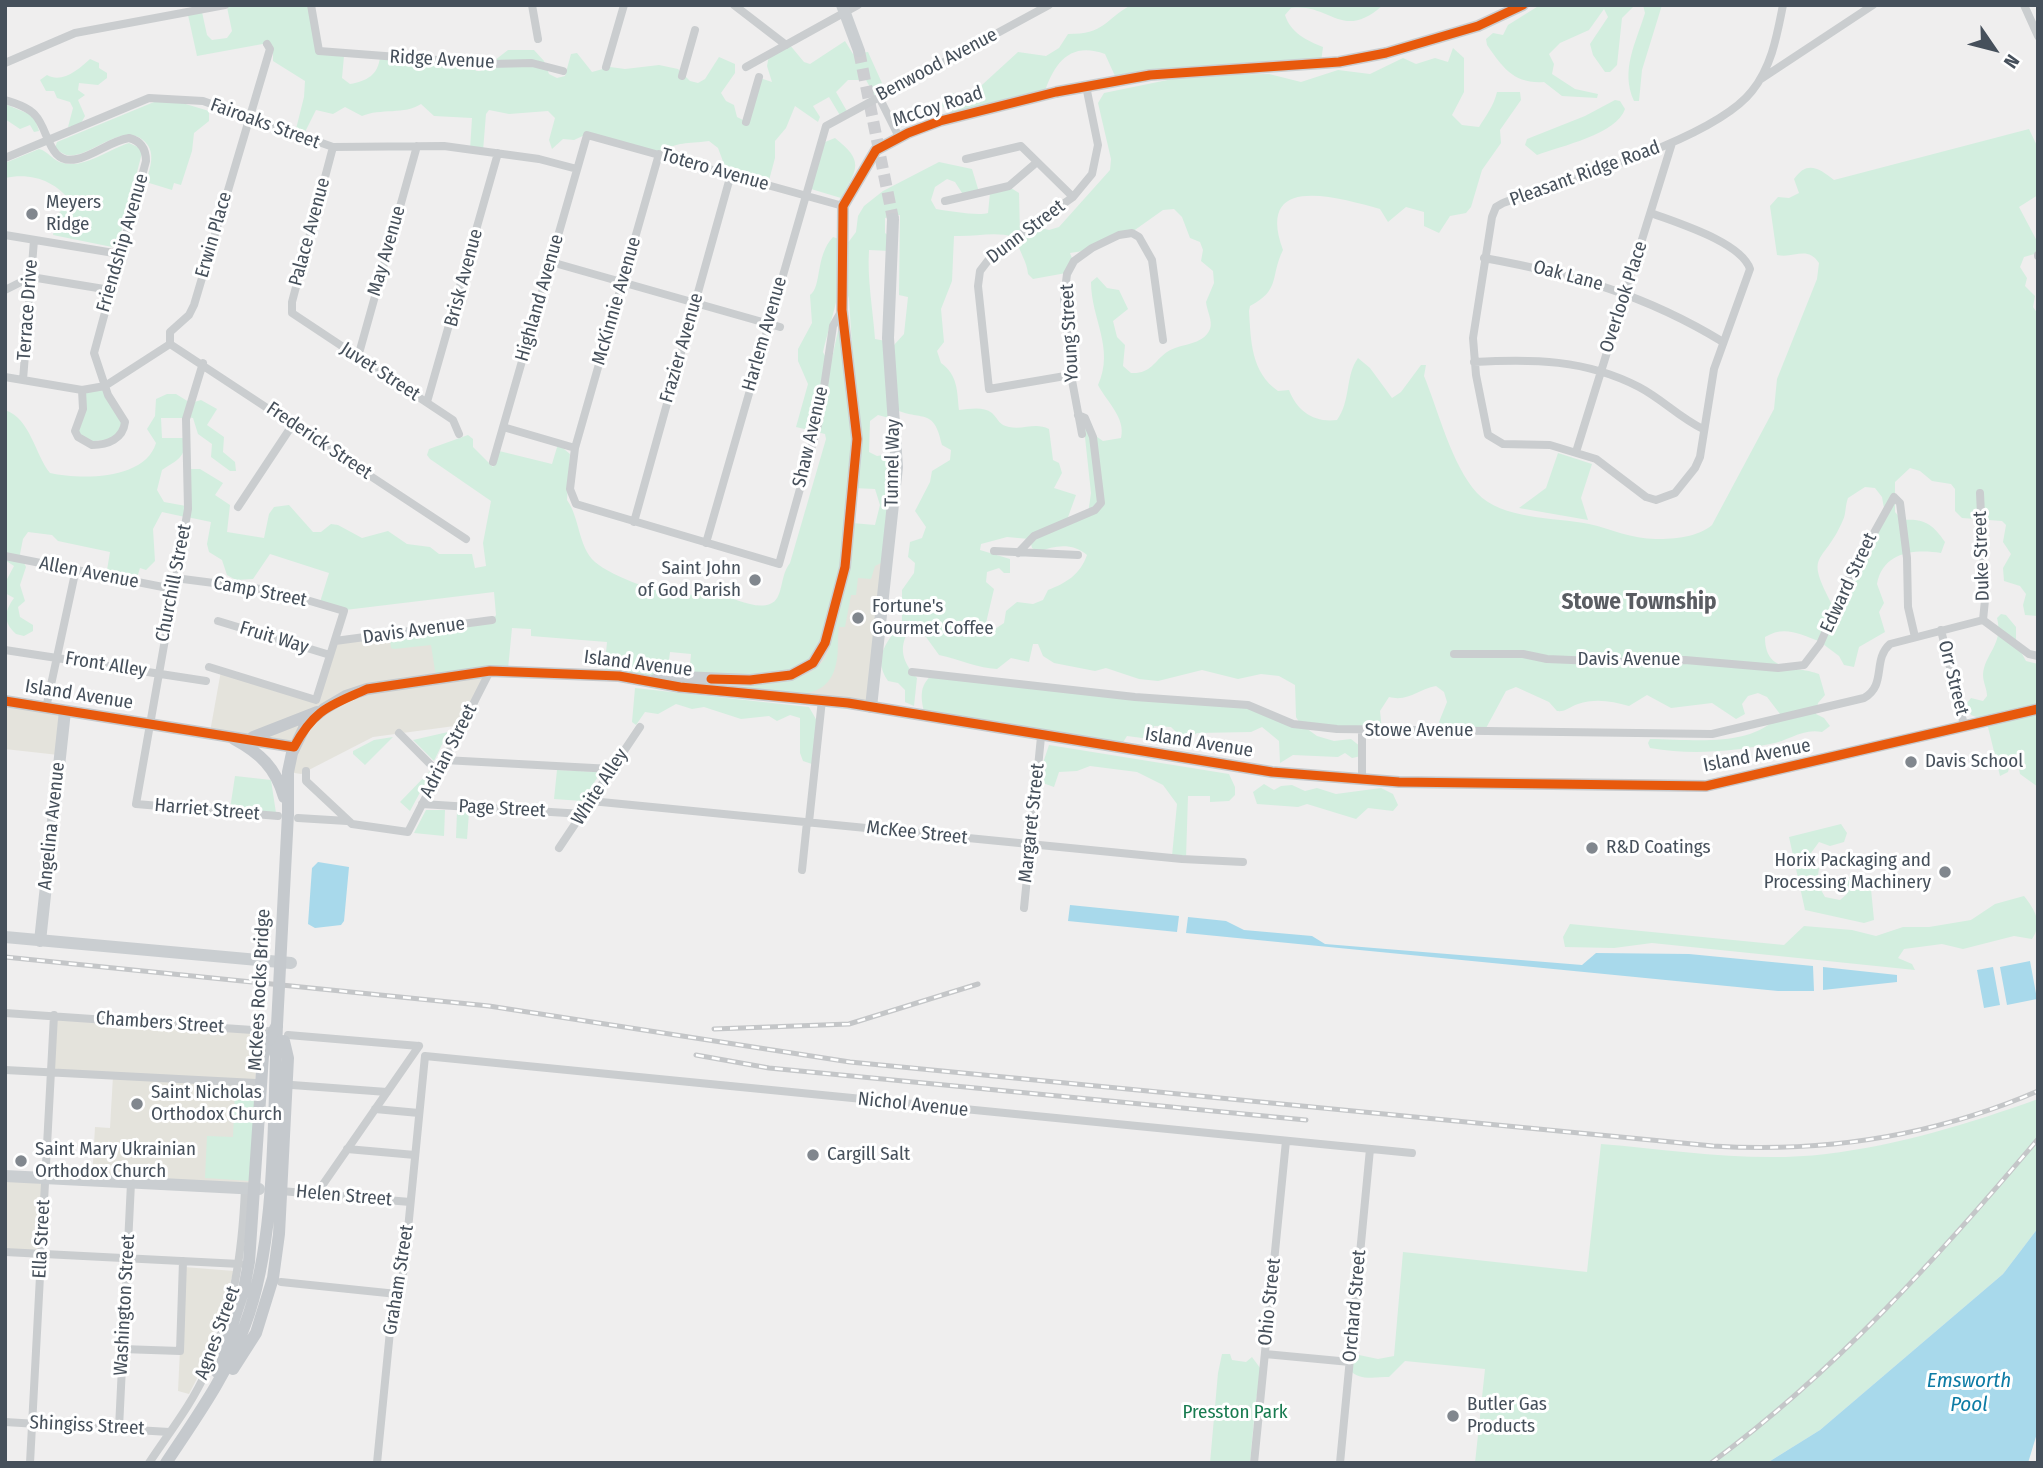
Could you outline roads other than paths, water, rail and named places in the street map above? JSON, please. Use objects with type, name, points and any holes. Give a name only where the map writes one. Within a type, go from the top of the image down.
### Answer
[{"type":"main road","name":"Island Avenue","points":[[5,701],[247,737],[294,747],[305,730],[354,695],[367,689],[490,671],[655,680],[680,687],[871,707],[1041,737],[1272,772],[1362,781],[1706,786],[1763,775],[2038,709]]},
{"type":"main road","name":"Island Avenue","points":[[305,730],[306,724],[320,705],[354,695]]},
{"type":"main road","points":[[247,737],[269,733],[320,705]]},
{"type":"main road","points":[[225,734],[251,748],[268,763],[279,781],[288,814]]},
{"type":"main road","name":"McKees Rocks Bridge","points":[[166,1463],[238,1344],[261,1273],[267,1217],[277,1033],[288,772],[294,747]]},
{"type":"main road","points":[[201,1407],[216,1373],[244,1289],[254,1230],[253,1189],[263,1056],[277,1033]]},
{"type":"main road","points":[[201,1407],[222,1385],[260,1323],[277,1250],[288,1058],[277,1033]]},
{"type":"street","points":[[5,63],[75,33],[225,5]]},
{"type":"street","name":"Ridge Avenue","points":[[311,5],[319,51],[490,64],[532,63],[563,71]]},
{"type":"street","points":[[532,5],[538,38]]},
{"type":"street","points":[[606,67],[624,5]]},
{"type":"street","points":[[734,5],[786,45]]},
{"type":"street","points":[[746,67],[844,9],[858,5]]},
{"type":"street","name":"Benwood Avenue","points":[[826,125],[1049,5]]},
{"type":"street","name":"McCoy Road","points":[[655,680],[682,677],[774,678],[804,670],[819,655],[845,567],[857,439],[842,310],[843,206],[876,150],[899,137],[940,121],[1086,86],[1150,75],[1339,62],[1386,53],[1478,26],[1523,5]]},
{"type":"street","points":[[1760,80],[1775,43],[1783,5]]},
{"type":"street","points":[[1672,143],[1735,107],[1760,80],[1872,5]]},
{"type":"street","points":[[2024,5],[2038,36]]},
{"type":"street","points":[[844,9],[859,51]]},
{"type":"street","points":[[681,76],[695,30]]},
{"type":"street","name":"Erwin Place","points":[[170,344],[170,332],[189,315],[194,305],[244,130],[251,118],[270,49],[267,44]]},
{"type":"street","points":[[746,122],[759,77]]},
{"type":"street","name":"Dunn Street","points":[[1071,375],[989,388],[978,286],[980,271],[993,254],[1073,197],[1092,174],[1098,152],[1086,86]]},
{"type":"street","points":[[879,97],[899,137]]},
{"type":"street","name":"Fairoaks Street","points":[[5,158],[149,98],[203,101],[333,148],[444,146],[498,153],[577,169]]},
{"type":"street","name":"Friendship Avenue","points":[[5,100],[33,112],[56,154],[75,160],[122,139],[135,139],[142,145],[146,161],[94,352],[105,386],[124,418],[125,427],[115,439],[99,445],[84,442],[75,431],[83,409],[82,390]]},
{"type":"street","name":"Harlem Avenue","points":[[706,543],[826,125]]},
{"type":"street","name":"Totero Avenue","points":[[587,135],[843,206]]},
{"type":"street","name":"Highland Avenue","points":[[493,462],[587,135]]},
{"type":"street","name":"Overlook Place","points":[[1576,452],[1672,143]]},
{"type":"street","name":"Pleasant Ridge Road","points":[[1651,213],[1716,240],[1747,261],[1749,279],[1723,342],[1707,397],[1695,468],[1675,493],[1666,499],[1646,497],[1613,469],[1576,452],[1550,445],[1494,441],[1484,428],[1474,362],[1474,323],[1492,217],[1500,205],[1672,143]]},
{"type":"street","name":"May Avenue","points":[[358,357],[417,146]]},
{"type":"street","points":[[967,159],[1021,146],[1073,197]]},
{"type":"street","name":"Palace Avenue","points":[[294,316],[292,302],[333,148]]},
{"type":"street","name":"Brisk Avenue","points":[[427,402],[498,153]]},
{"type":"street","name":"McKinnie Avenue","points":[[634,522],[573,500],[570,489],[575,448],[659,154]]},
{"type":"street","points":[[946,201],[1012,185],[1037,162]]},
{"type":"street","name":"Frazier Avenue","points":[[634,522],[731,174]]},
{"type":"street","name":"Tunnel Way","points":[[871,707],[897,467],[888,338],[893,219]]},
{"type":"street","name":"Young Street","points":[[1082,433],[1071,375],[1064,291],[1069,268],[1098,244],[1124,234],[1136,235],[1146,246],[1152,260],[1163,340]]},
{"type":"street","points":[[5,235],[120,254]]},
{"type":"street","name":"Terrace Drive","points":[[23,380],[34,240]]},
{"type":"street","name":"Oak Lane","points":[[1484,258],[1577,277],[1626,292],[1662,308],[1723,342]]},
{"type":"street","points":[[551,262],[780,327]]},
{"type":"street","points":[[5,290],[31,277],[110,290]]},
{"type":"street","name":"Shaw Avenue","points":[[706,543],[779,564],[819,421],[832,326],[842,310]]},
{"type":"street","name":"Juvet Street","points":[[294,316],[453,420],[459,434]]},
{"type":"street","points":[[5,377],[82,390],[105,386],[170,344]]},
{"type":"street","name":"Frederick Street","points":[[170,344],[203,363],[466,539]]},
{"type":"street","points":[[1474,362],[1552,360],[1601,373],[1638,387],[1703,429]]},
{"type":"street","name":"Churchill Street","points":[[136,804],[189,500],[186,419],[203,363]]},
{"type":"street","points":[[1018,553],[1034,536],[1095,510],[1101,503],[1093,437],[1085,418],[1078,415]]},
{"type":"street","points":[[238,506],[293,424]]},
{"type":"street","points":[[503,427],[575,448]]},
{"type":"street","name":"Duke Street","points":[[1980,493],[1985,600],[1983,620]]},
{"type":"street","name":"Edward Street","points":[[1804,665],[1820,645],[1850,576],[1891,497],[1897,498],[1899,503],[1907,558],[1908,607],[1915,637]]},
{"type":"street","points":[[634,522],[706,543]]},
{"type":"street","points":[[994,551],[1078,555]]},
{"type":"street","name":"Allen Avenue","points":[[5,556],[173,589]]},
{"type":"street","points":[[46,708],[74,578]]},
{"type":"street","name":"Camp Street","points":[[175,578],[276,591],[344,611],[335,641]]},
{"type":"street","name":"Davis Avenue","points":[[335,641],[492,620]]},
{"type":"street","points":[[1915,637],[1983,620],[2029,654],[2038,656]]},
{"type":"street","name":"Fruit Way","points":[[218,621],[330,655]]},
{"type":"street","name":"Orr Street","points":[[1941,629],[1964,726]]},
{"type":"street","name":"Stowe Avenue","points":[[912,672],[1135,697],[1248,705],[1302,726],[1362,731],[1712,734],[1864,698],[1874,692],[1879,683],[1880,661],[1884,650],[1890,644],[1915,637]]},
{"type":"street","points":[[209,667],[320,705],[335,641]]},
{"type":"street","name":"Front Alley","points":[[5,650],[206,681]]},
{"type":"street","name":"Davis Avenue","points":[[1454,654],[1523,654],[1548,659],[1620,662],[1685,660],[1778,668],[1804,665]]},
{"type":"street","name":"Adrian Street","points":[[408,832],[490,671]]},
{"type":"street","points":[[802,870],[822,701]]},
{"type":"street","name":"Angelina Avenue","points":[[40,941],[65,711]]},
{"type":"street","name":"White Alley","points":[[559,848],[640,727]]},
{"type":"street","points":[[1362,731],[1362,781]]},
{"type":"street","points":[[399,733],[438,772]]},
{"type":"street","name":"Margaret Street","points":[[1024,908],[1041,737]]},
{"type":"street","points":[[444,760],[612,769]]},
{"type":"street","points":[[306,771],[306,781],[347,821]]},
{"type":"street","name":"McKee Street","points":[[591,801],[1182,859],[1244,862]]},
{"type":"street","name":"Harriet Street","points":[[136,804],[288,814],[408,832]]},
{"type":"street","name":"Page Street","points":[[422,804],[583,814]]},
{"type":"street","points":[[5,937],[291,963]]},
{"type":"street","name":"Chambers Street","points":[[5,1013],[419,1046]]},
{"type":"street","name":"Ella Street","points":[[30,1463],[54,1016]]},
{"type":"street","points":[[317,1193],[419,1046],[425,1056]]},
{"type":"street","name":"Graham Street","points":[[377,1463],[397,1294],[404,1270],[425,1056]]},
{"type":"street","name":"Nichol Avenue","points":[[425,1056],[1412,1153]]},
{"type":"street","points":[[5,1070],[256,1083]]},
{"type":"street","points":[[292,1085],[387,1091]]},
{"type":"street","points":[[375,1109],[419,1113]]},
{"type":"street","name":"Ohio Street","points":[[1254,1463],[1286,1141]]},
{"type":"street","points":[[347,1149],[415,1155]]},
{"type":"street","name":"Orchard Street","points":[[1340,1463],[1370,1149]]},
{"type":"street","points":[[5,1176],[253,1189]]},
{"type":"street","name":"Washington Street","points":[[119,1427],[131,1182]]},
{"type":"street","name":"Agnes Street","points":[[149,1463],[206,1372],[232,1299],[253,1189]]},
{"type":"street","name":"Helen Street","points":[[280,1191],[410,1202]]},
{"type":"street","points":[[5,1252],[240,1264]]},
{"type":"street","points":[[122,1349],[180,1351],[183,1261]]},
{"type":"street","points":[[281,1282],[397,1294]]},
{"type":"street","points":[[1265,1354],[1350,1362]]},
{"type":"street","name":"Shingiss Street","points":[[5,1422],[169,1432]]},
{"type":"water","points":[[318,862],[349,867],[344,921],[341,925],[315,928],[308,924],[312,868]]},
{"type":"water","points":[[1070,905],[1179,916],[1177,932],[1068,921]]},
{"type":"water","points":[[1188,917],[1226,921],[1244,930],[1312,936],[1325,944],[1582,965],[1596,953],[1689,954],[1813,966],[1814,991],[1778,991],[1186,933]]},
{"type":"water","points":[[2030,961],[2037,999],[2007,1005],[2000,967]]},
{"type":"water","points":[[1823,967],[1897,975],[1897,982],[1823,990]]},
{"type":"water","points":[[1993,967],[2000,1005],[1984,1008],[1977,970]]},
{"type":"water","name":"Emsworth Pool","points":[[2038,1228],[2038,1430],[2028,1463],[1767,1463],[1820,1430],[2003,1274]]},
{"type":"tunnel","points":[[859,51],[893,219]]},
{"type":"railway","points":[[5,957],[489,1006],[850,1062],[1713,1146],[1797,1147],[1879,1138],[1959,1120],[2038,1091]]},
{"type":"railway","points":[[714,1029],[849,1024],[978,984]]},
{"type":"railway","points":[[696,1055],[769,1068],[1306,1120]]},
{"type":"railway","points":[[1711,1463],[1801,1390],[1884,1311],[2038,1139]]},
{"type":"place","name":"Meyers Ridge","points":[[32,214]]},
{"type":"place","name":"Saint John of God Parish","points":[[755,580]]},
{"type":"place","name":"Fortune's Gourmet Coffee","points":[[858,618]]},
{"type":"place","name":"Davis School","points":[[1911,762]]},
{"type":"place","name":"R&D Coatings","points":[[1592,848]]},
{"type":"place","name":"Horix Packaging and Processing Machinery","points":[[1945,872]]},
{"type":"place","name":"Saint Nicholas Orthodox Church","points":[[137,1104]]},
{"type":"place","name":"Cargill Salt","points":[[813,1155]]},
{"type":"place","name":"Saint Mary Ukrainian Orthodox Church","points":[[21,1161]]},
{"type":"place","name":"Butler Gas Products","points":[[1453,1416]]},
{"type":"district","name":"Stowe Township","points":[[1639,603]]},
{"type":"park label","name":"Presston Park","points":[[1235,1413]]}]
